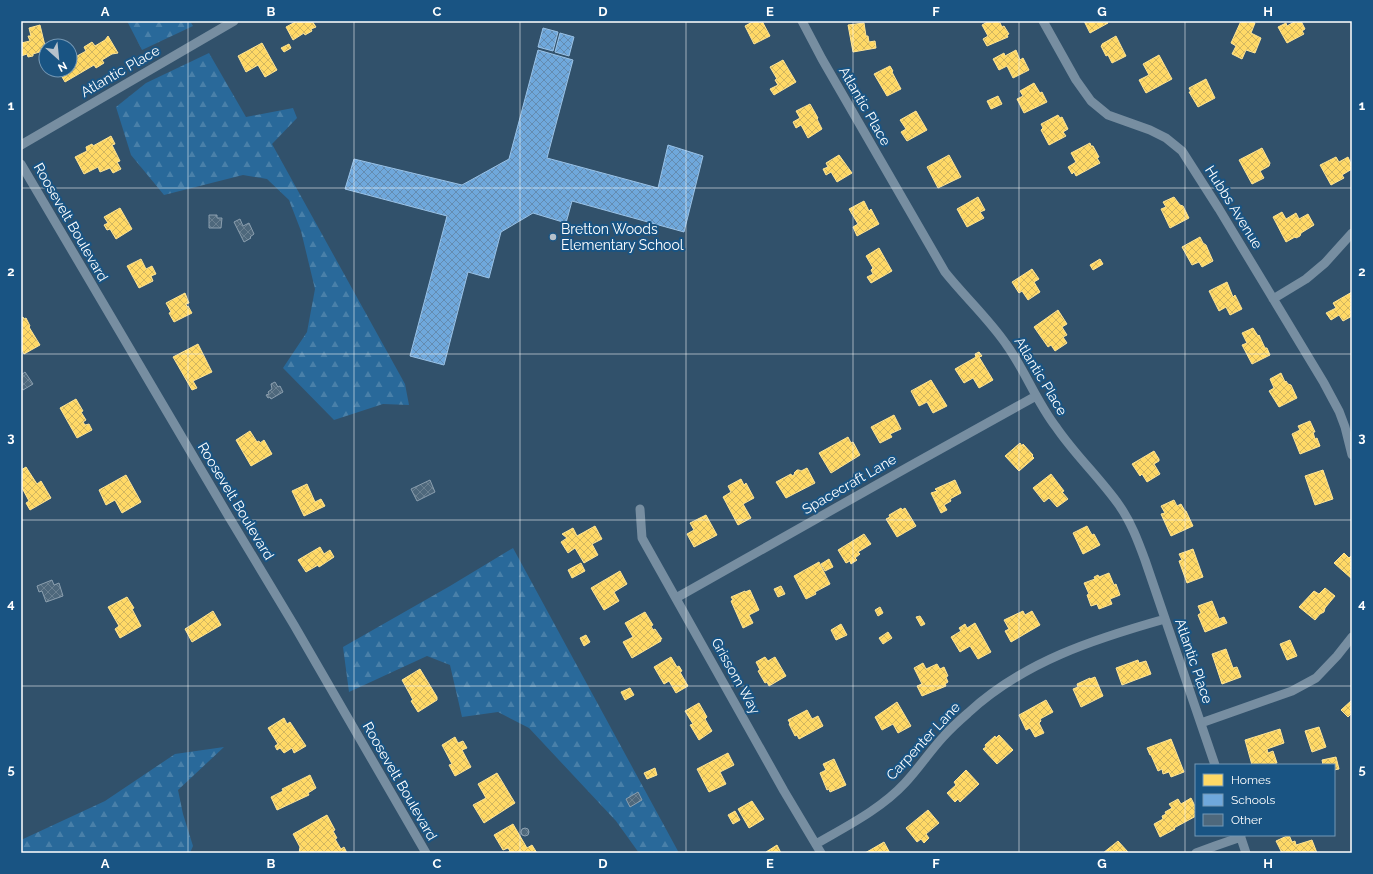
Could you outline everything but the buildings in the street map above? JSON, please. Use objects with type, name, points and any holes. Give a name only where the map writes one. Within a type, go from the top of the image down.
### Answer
[{"type":"street","name":"Atlantic Place","points":[[21,145],[234,21]]},
{"type":"street","name":"Atlantic Place","points":[[802,21],[822,59],[945,272],[1007,344],[1054,425],[1070,447],[1103,484],[1120,506],[1134,531],[1215,764]]},
{"type":"street","name":"Hubbs Avenue","points":[[1043,21],[1076,80],[1091,102],[1108,115],[1150,130],[1166,138],[1182,151],[1219,209],[1324,383],[1339,411],[1345,427],[1352,455]]},
{"type":"street","name":"Roosevelt Boulevard","points":[[21,164],[229,518],[294,625],[426,853]]},
{"type":"street","points":[[1273,299],[1306,279],[1325,263],[1352,234]]},
{"type":"street","name":"Spacecraft Lane","points":[[676,598],[1036,396]]},
{"type":"street","name":"Grissom Way","points":[[640,509],[642,538],[784,791],[821,853]]},
{"type":"street","name":"Carpenter Lane","points":[[816,844],[859,820],[886,800],[905,783],[944,736],[968,712],[995,691],[1024,672],[1076,648],[1165,619]]},
{"type":"street","points":[[1201,723],[1292,691],[1316,678],[1337,656],[1352,637]]},
{"type":"street","points":[[1196,853],[1240,836],[1246,853]]},
{"type":"green space","points":[[127,21],[190,21],[193,26],[142,50]]},
{"type":"green space","points":[[209,53],[246,117],[293,108],[297,118],[272,144],[405,384],[409,405],[383,404],[334,420],[283,368],[307,332],[315,289],[301,231],[289,200],[267,179],[243,175],[164,195],[131,155],[116,107],[146,83]]},
{"type":"green space","points":[[513,548],[679,853],[639,853],[616,821],[529,728],[498,712],[462,717],[450,665],[427,656],[349,692],[343,647]]},
{"type":"green space","points":[[224,747],[178,790],[183,814],[193,846],[190,853],[21,853],[21,840],[105,801],[175,754]]},
{"type":"place","name":"Bretton Woods Elementary School","points":[[553,237]]}]
